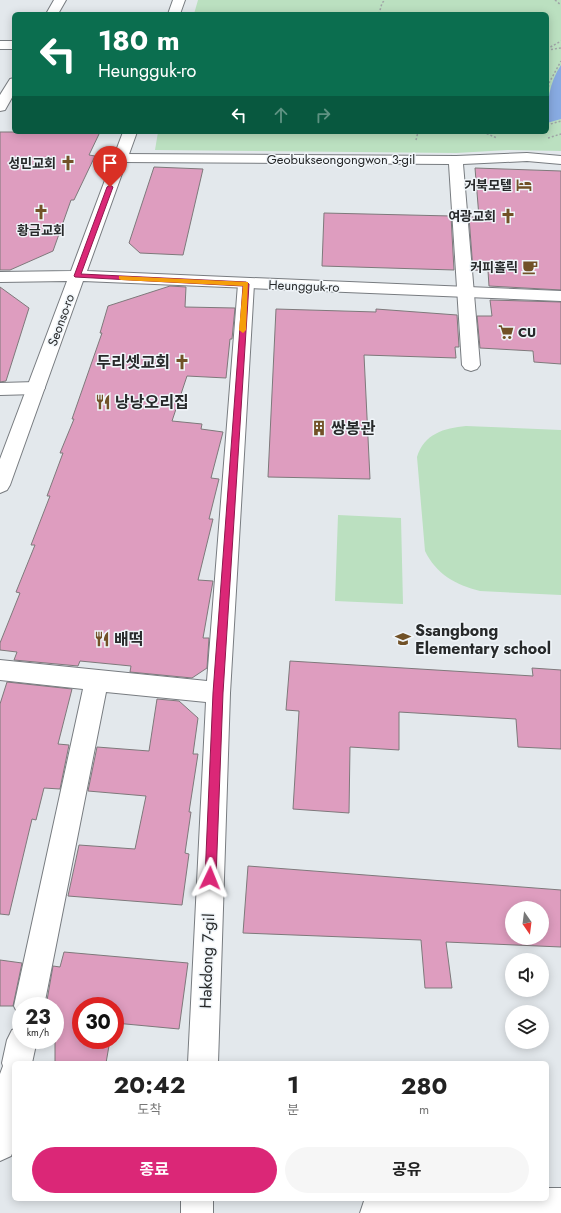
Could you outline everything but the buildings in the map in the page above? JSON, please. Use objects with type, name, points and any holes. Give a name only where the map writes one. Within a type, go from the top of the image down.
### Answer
[{"type":"street","points":[[53,12],[60,0]]},
{"type":"street","points":[[175,12],[179,0]]},
{"type":"street","points":[[0,45],[12,45]]},
{"type":"street","points":[[6,101],[12,87]]},
{"type":"street","name":"Seonso-ro","points":[[0,485],[129,134]]},
{"type":"street","name":"Geobukseongongwon 3-gil","points":[[121,158],[456,160],[527,157],[561,160]]},
{"type":"street","points":[[456,160],[471,365]]},
{"type":"street","name":"Heungguk-ro","points":[[0,277],[77,276],[561,296]]},
{"type":"street","name":"Hakdong 7-gil","points":[[203,1061],[218,693],[246,284]]},
{"type":"street","points":[[0,388],[36,388]]},
{"type":"street","points":[[0,670],[218,693]]},
{"type":"street","points":[[31,997],[96,681]]},
{"type":"street","points":[[17,1061],[20,1049]]},
{"type":"street","points":[[0,1145],[12,1087]]},
{"type":"street","points":[[196,1213],[197,1201]]},
{"type":"street","points":[[376,1213],[561,1204]]},
{"type":"path","points":[[380,12],[382,3],[385,0]]},
{"type":"path","points":[[555,0],[561,5]]},
{"type":"path","points":[[549,48],[561,41]]},
{"type":"path","points":[[549,49],[561,48]]},
{"type":"path","points":[[549,83],[561,62]]},
{"type":"path","points":[[549,124],[561,121]]},
{"type":"green space","points":[[198,0],[561,0],[561,151],[508,150],[456,153],[155,150],[158,134],[549,134],[549,12],[195,12]]},
{"type":"green space","points":[[466,426],[561,430],[561,595],[480,591],[471,589],[455,582],[441,572],[425,551],[417,457],[420,449],[436,434],[450,428]]},
{"type":"green space","points":[[338,515],[401,518],[403,604],[335,601]]},
{"type":"water","points":[[561,65],[561,119],[549,122],[549,100],[551,86]]},
{"type":"slow traffic","points":[[121,278],[246,284],[243,330]]},
{"type":"place","name":"성민교회","points":[[68,163]]},
{"type":"place","name":"거북모텔","points":[[524,185]]},
{"type":"place","name":"황금교회","points":[[41,212]]},
{"type":"place","name":"여광교회","points":[[508,216]]},
{"type":"place","name":"커피홀릭","points":[[530,267]]},
{"type":"place","name":"CU","points":[[506,332]]},
{"type":"place","name":"두리셋교회","points":[[182,362]]},
{"type":"place","name":"낭낭오리집","points":[[103,402]]},
{"type":"place","name":"쌍봉관","points":[[319,428]]},
{"type":"place","name":"배떡","points":[[102,639]]},
{"type":"place","name":"Ssangbong Elementary school","points":[[403,639]]},
{"type":"route","points":[[110,187],[77,276],[246,284],[218,693],[210,878]]}]
